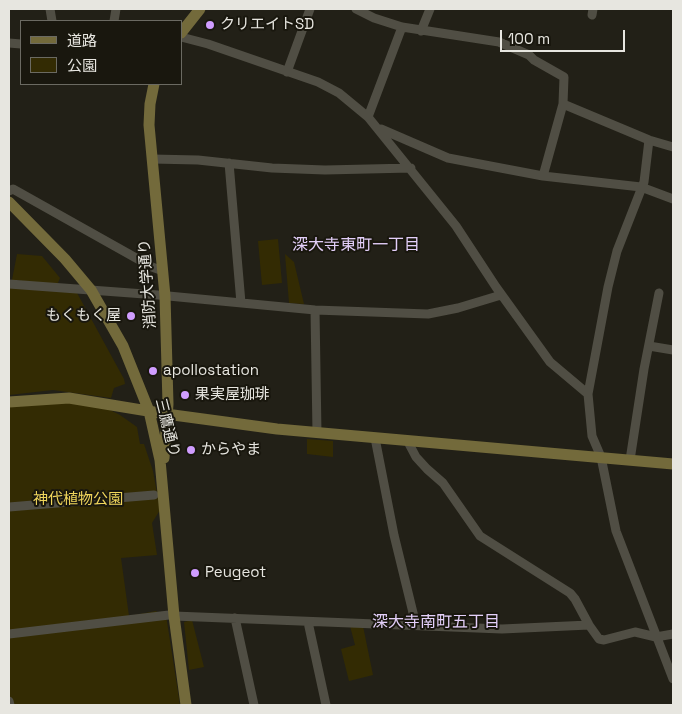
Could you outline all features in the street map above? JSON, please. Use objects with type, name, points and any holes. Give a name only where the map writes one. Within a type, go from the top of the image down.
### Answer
[{"type":"street","points":[[182,34],[200,9]]},
{"type":"street","points":[[288,72],[310,9]]},
{"type":"street","points":[[356,9],[374,18],[402,27],[500,42],[529,55],[534,60],[564,77],[564,104],[543,176]]},
{"type":"street","points":[[421,30],[430,9]]},
{"type":"street","points":[[368,117],[402,27]]},
{"type":"street","points":[[182,35],[318,82],[339,93],[368,117],[456,226],[501,294],[550,362],[588,394]]},
{"type":"street","name":"消防大学通り","points":[[154,85],[149,115],[165,296],[168,404],[163,484]]},
{"type":"street","points":[[564,104],[649,140],[673,147]]},
{"type":"street","points":[[378,128],[448,158],[543,176],[641,187],[673,200]]},
{"type":"street","points":[[649,140],[644,182],[613,265],[588,394],[592,436],[601,457],[616,531],[673,679]]},
{"type":"street","points":[[152,159],[325,170],[411,168]]},
{"type":"street","points":[[229,163],[241,303]]},
{"type":"street","points":[[9,191],[13,189],[162,272]]},
{"type":"street","name":"三鷹通り","points":[[9,202],[65,259],[91,290],[123,346],[149,411],[156,437],[163,484],[172,615],[186,705]]},
{"type":"street","points":[[9,284],[315,310],[428,314],[458,308],[501,294]]},
{"type":"street","points":[[630,460],[659,293]]},
{"type":"street","points":[[315,310],[317,433]]},
{"type":"street","points":[[649,346],[673,350]]},
{"type":"street","points":[[9,402],[69,398],[166,414],[277,429],[673,464]]},
{"type":"street","points":[[374,438],[394,535],[416,625]]},
{"type":"street","points":[[406,440],[427,470],[442,483],[480,536],[570,593],[599,639],[604,640],[634,632],[656,638],[673,634]]},
{"type":"street","points":[[9,507],[154,495]]},
{"type":"street","points":[[9,634],[172,615],[502,629],[589,625]]},
{"type":"street","points":[[235,618],[254,705]]},
{"type":"street","points":[[308,622],[326,705]]},
{"type":"street","points":[[9,701],[10,705]]},
{"type":"green space","points":[[278,239],[282,283],[262,285],[258,241]]},
{"type":"green space","points":[[17,254],[42,256],[60,278],[57,285],[12,280]]},
{"type":"green space","points":[[285,254],[294,262],[304,304],[289,303]]},
{"type":"green space","points":[[9,287],[76,291],[125,384],[114,388],[111,398],[53,390],[9,395]]},
{"type":"green space","name":"神代植物公園","points":[[73,402],[106,408],[120,415],[137,427],[140,444],[144,444],[153,471],[160,510],[152,523],[157,555],[121,558],[129,616],[156,611],[160,615],[166,615],[180,705],[9,705],[9,407]]},
{"type":"green space","points":[[307,439],[333,441],[333,457],[307,454]]},
{"type":"green space","points":[[192,620],[204,667],[189,670],[184,622]]},
{"type":"green space","points":[[350,626],[363,626],[373,675],[349,681],[341,649],[355,645]]},
{"type":"place","name":"クリエイトSD","points":[[210,25]]},
{"type":"place","name":"もくもく屋","points":[[131,316]]},
{"type":"place","name":"apollostation","points":[[153,371]]},
{"type":"place","name":"果実屋珈琲","points":[[185,395]]},
{"type":"place","name":"からやま","points":[[191,450]]},
{"type":"place","name":"Peugeot","points":[[195,573]]},
{"type":"district","name":"深大寺東町一丁目","points":[[356,246]]},
{"type":"district","name":"深大寺南町五丁目","points":[[436,623]]}]
